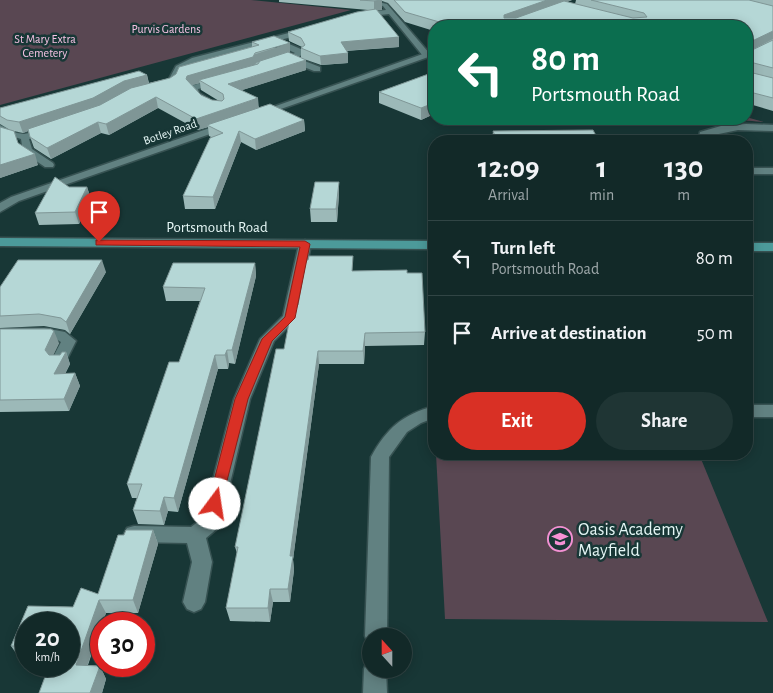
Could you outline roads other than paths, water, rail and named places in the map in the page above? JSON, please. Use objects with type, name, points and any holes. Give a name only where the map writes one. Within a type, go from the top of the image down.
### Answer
[{"type":"main road","name":"Portsmouth Road","points":[[0,242],[428,245]]},
{"type":"main road","points":[[753,247],[773,247]]},
{"type":"street","points":[[350,0],[378,3],[392,12],[428,51]]},
{"type":"street","points":[[354,16],[392,12]]},
{"type":"street","points":[[155,88],[173,81],[179,68],[186,64],[320,26]]},
{"type":"street","points":[[268,65],[300,54],[300,52],[274,40]]},
{"type":"street","name":"Botley Road","points":[[0,208],[15,200],[428,54]]},
{"type":"street","points":[[290,58],[317,69]]},
{"type":"street","points":[[168,84],[194,88],[228,78]]},
{"type":"street","points":[[194,88],[197,96],[213,104]]},
{"type":"street","points":[[22,138],[60,126]]},
{"type":"street","points":[[704,135],[721,127],[773,128]]},
{"type":"street","points":[[4,131],[22,138],[27,144],[27,150],[49,165]]},
{"type":"street","points":[[753,171],[773,171]]},
{"type":"street","points":[[126,534],[195,535],[211,522],[242,399],[267,339],[290,318],[305,244]]},
{"type":"street","points":[[0,334],[60,335],[69,341],[59,361]]},
{"type":"street","points":[[753,411],[773,411]]},
{"type":"street","points":[[376,628],[380,457],[392,436],[411,420],[428,414]]},
{"type":"street","points":[[194,602],[202,562],[195,535]]},
{"type":"street","points":[[375,678],[375,693]]},
{"type":"place","name":"Oasis Academy Mayfield","points":[[560,539]]},
{"type":"park label","name":"Purvis Gardens","points":[[166,29]]},
{"type":"park label","name":"St Mary Extra Cemetery","points":[[45,46]]}]
